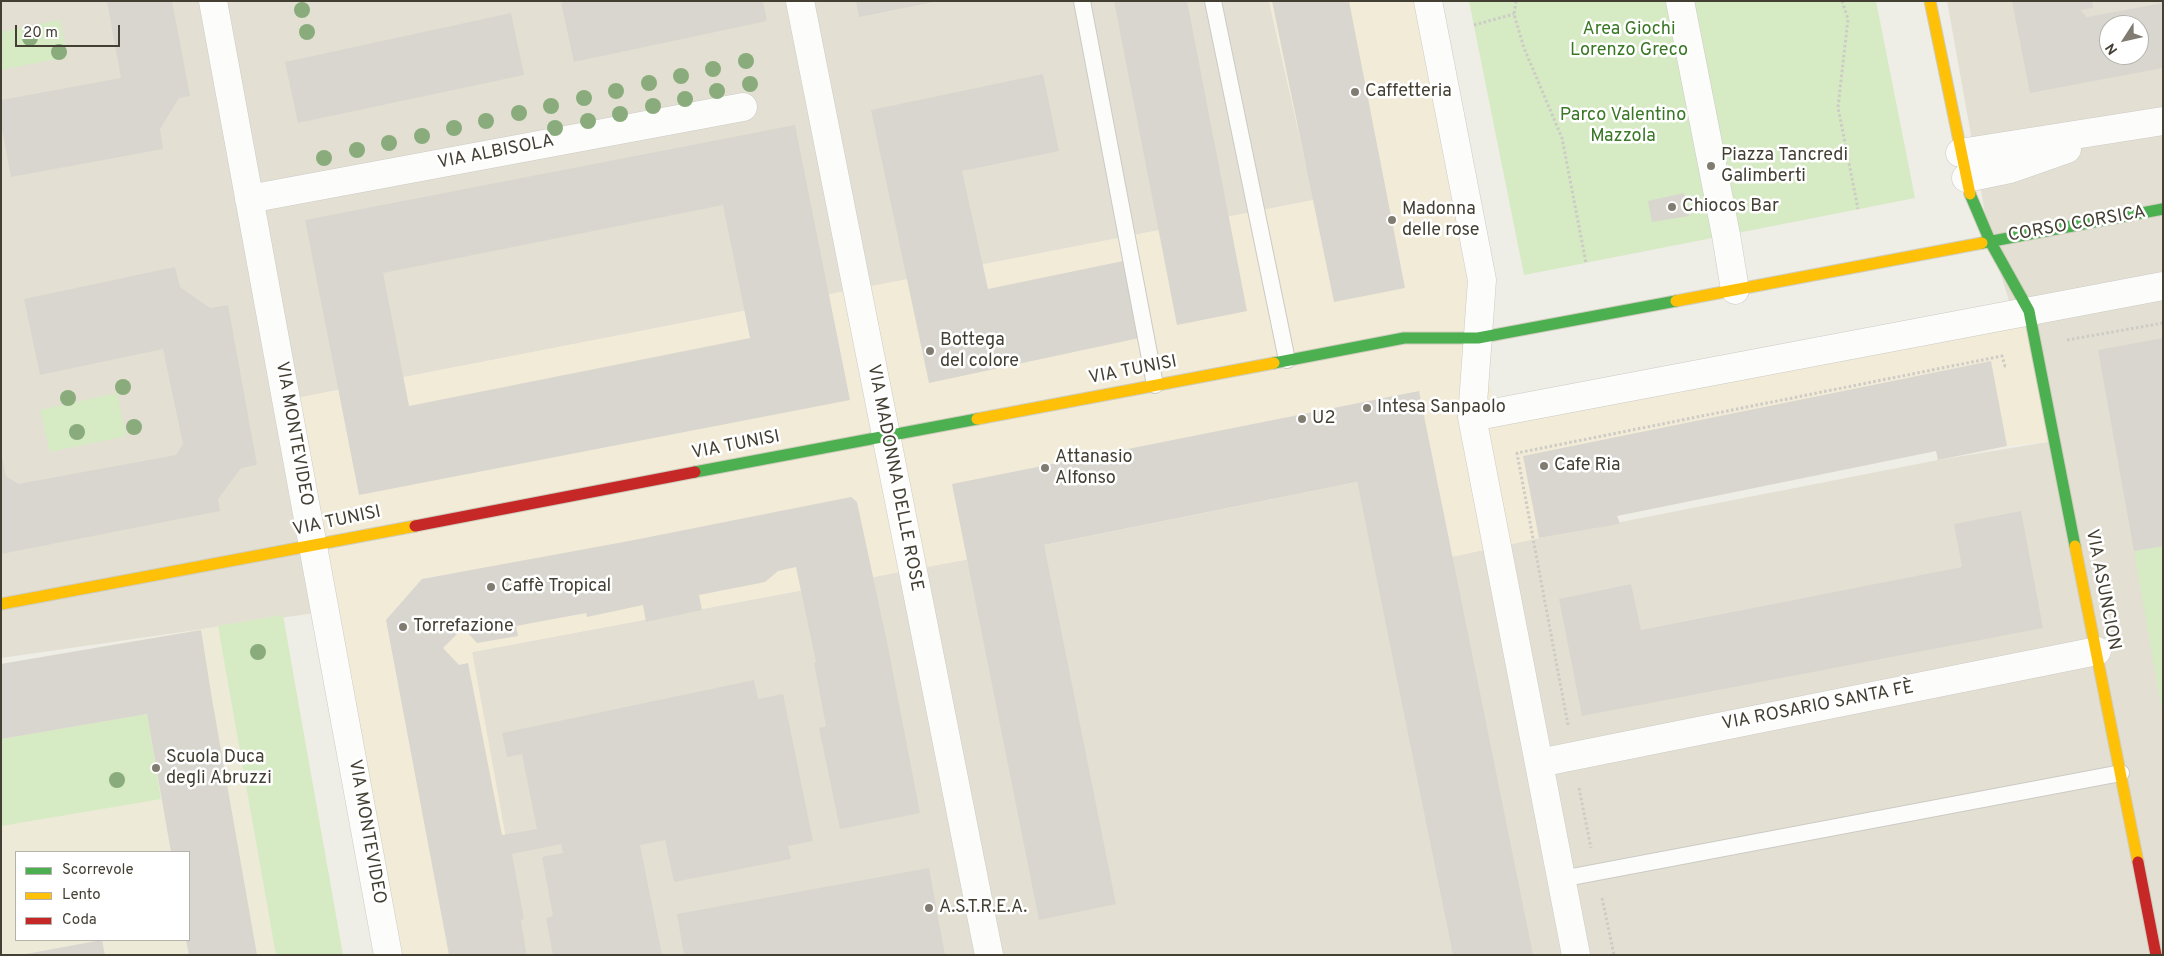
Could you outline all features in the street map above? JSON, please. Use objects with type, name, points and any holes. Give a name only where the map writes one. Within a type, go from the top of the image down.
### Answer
[{"type":"street","name":"VIA MONTEVIDEO","points":[[213,1],[388,955]]},
{"type":"street","name":"VIA MADONNA DELLE ROSE","points":[[800,1],[989,955]]},
{"type":"street","points":[[1428,1],[1482,280],[1472,418],[1576,955]]},
{"type":"street","points":[[1680,1],[1735,290]]},
{"type":"street","points":[[1930,1],[1963,166],[2010,169],[2132,127],[2163,121]]},
{"type":"street","name":"VIA ALBISOLA","points":[[249,199],[743,107]]},
{"type":"street","name":"VIA ASUNCION","points":[[1963,166],[1969,192],[1990,241],[2029,311],[2156,955]]},
{"type":"street","name":"CORSO CORSICA","points":[[1990,241],[2163,209]]},
{"type":"street","points":[[1478,338],[1990,241]]},
{"type":"street","points":[[1472,418],[2163,286]]},
{"type":"street","name":"VIA TUNISI","points":[[1,604],[1404,338],[1478,338]]},
{"type":"street","name":"VIA ROSARIO SANTA FÈ","points":[[1539,763],[2096,652]]},
{"type":"lane","points":[[1082,1],[1155,385]]},
{"type":"lane","points":[[1213,1],[1287,360]]},
{"type":"lane","points":[[1561,879],[2121,773]]},
{"type":"path","points":[[1516,1],[1514,14],[1524,48],[1562,138],[1586,263]]},
{"type":"path","points":[[1842,1],[1848,19],[1838,107],[1858,209]]},
{"type":"path","points":[[1474,25],[1514,14]]},
{"type":"path","points":[[1614,955],[1573,756],[1517,453],[2002,356],[2004,366],[2070,355],[2067,340],[2163,323]]},
{"type":"shaded area","points":[[1,1],[1269,1],[1314,200],[287,400],[315,613],[1,658]]},
{"type":"shaded area","points":[[1269,1],[1414,1],[1478,338],[1497,413],[2029,311],[2055,441],[2007,446],[1938,460],[1936,451],[1618,516],[1620,524],[1539,538],[1376,573],[1357,482],[1044,545],[472,652],[527,955],[388,955],[286,400],[1314,200]]},
{"type":"shaded area","points":[[1947,1],[2163,1],[2163,955],[527,955],[472,652],[1044,545],[1357,482],[1376,573],[1539,538],[1938,460],[2054,441],[1990,241]]},
{"type":"shaded area","name":"Scuola Duca degli Abruzzi","points":[[283,615],[343,955],[1,955],[1,664]]},
{"type":"green space","name":"Parco Valentino Mazzola","points":[[1469,1],[1876,1],[1915,198],[1524,275]]},
{"type":"green space","points":[[60,20],[67,57],[1,70],[1,32]]},
{"type":"green space","points":[[117,393],[126,436],[50,452],[40,410]]},
{"type":"green space","points":[[2163,546],[2163,705],[2161,706],[2134,551]]},
{"type":"green space","points":[[283,615],[343,955],[276,955],[218,626]]},
{"type":"green space","points":[[147,714],[161,799],[1,826],[1,739]]},
{"type":"building","points":[[107,1],[172,1],[190,96],[179,98],[160,129],[163,149],[11,177],[1,124],[1,100],[121,78]]},
{"type":"building","points":[[567,1],[763,1],[767,21],[574,62],[561,3]]},
{"type":"building","points":[[856,1],[933,1],[934,2],[859,17]]},
{"type":"building","points":[[1114,1],[1187,1],[1247,311],[1177,325]]},
{"type":"building","points":[[1272,1],[1349,1],[1405,288],[1334,302]]},
{"type":"building","points":[[2012,1],[2092,1],[2093,8],[2080,10],[2087,17],[2163,3],[2163,68],[2030,93]]},
{"type":"building","points":[[511,13],[524,75],[298,123],[285,62]]},
{"type":"building","points":[[1043,74],[1059,151],[962,171],[988,289],[1128,260],[1144,337],[929,383],[871,110]]},
{"type":"building","points":[[795,125],[850,400],[359,495],[305,220]],"holes":[[[723,205],[750,338],[409,406],[383,273]]]},
{"type":"building","points":[[1684,193],[1689,216],[1652,222],[1648,201]]},
{"type":"building","points":[[175,267],[180,287],[210,308],[228,305],[257,465],[241,468],[218,499],[220,511],[1,554],[1,453],[6,476],[18,484],[176,455],[183,444],[163,349],[40,375],[24,299]]},
{"type":"building","points":[[2163,338],[2163,546],[2134,551],[2098,350]]},
{"type":"building","points":[[1991,361],[2007,446],[1938,460],[1936,451],[1617,516],[1620,524],[1539,538],[1523,456]]},
{"type":"building","points":[[1419,391],[1533,955],[1453,955],[1357,482],[1044,545],[1116,904],[1039,920],[952,484]]},
{"type":"building","points":[[851,497],[857,502],[888,647],[920,813],[840,829],[819,728],[826,726],[814,663],[816,662],[796,567],[778,571],[765,582],[699,595],[702,610],[646,622],[643,605],[587,617],[586,613],[516,626],[518,636],[477,643],[463,628],[443,648],[459,665],[468,663],[502,835],[537,829],[522,754],[507,757],[502,733],[754,680],[758,699],[783,694],[813,841],[788,846],[791,859],[674,882],[665,840],[640,845],[662,955],[553,955],[546,918],[553,916],[542,857],[563,853],[561,844],[512,854],[524,919],[521,920],[527,955],[449,955],[386,620],[422,579],[629,541]]},
{"type":"building","points":[[2021,511],[2043,628],[1582,716],[1559,599],[1631,584],[1641,630],[1962,567],[1954,524]]},
{"type":"building","points":[[201,630],[257,955],[189,955],[186,941],[190,941],[190,851],[171,851],[147,714],[1,739],[1,664]]},
{"type":"building","points":[[929,868],[945,955],[684,955],[677,914]]},
{"type":"building","points":[[102,941],[105,955],[26,955]]},
{"type":"traffic: fast","points":[[1970,194],[1990,241],[2029,311],[2075,546]]},
{"type":"traffic: fast","points":[[1982,243],[2163,209]]},
{"type":"traffic: fast","points":[[1274,363],[1404,338],[1478,338],[1676,301]]},
{"type":"traffic: fast","points":[[695,472],[977,419]]},
{"type":"traffic: slow","points":[[1930,1],[1970,194]]},
{"type":"traffic: slow","points":[[1676,301],[1982,243]]},
{"type":"traffic: slow","points":[[977,419],[1274,363]]},
{"type":"traffic: slow","points":[[1,604],[415,526]]},
{"type":"traffic: slow","points":[[2075,546],[2138,862]]},
{"type":"traffic: jam","points":[[415,526],[695,472]]},
{"type":"traffic: jam","points":[[2138,862],[2156,955]]},
{"type":"place","name":"Caffetteria","points":[[1355,92]]},
{"type":"place","name":"Piazza Tancredi Galimberti","points":[[1711,166]]},
{"type":"place","name":"Chiocos Bar","points":[[1672,207]]},
{"type":"place","name":"Madonna delle rose","points":[[1392,220]]},
{"type":"place","name":"Bottega del colore","points":[[930,351]]},
{"type":"place","name":"Intesa Sanpaolo","points":[[1367,408]]},
{"type":"place","name":"U2","points":[[1302,419]]},
{"type":"place","name":"Cafe Ria","points":[[1544,466]]},
{"type":"place","name":"Attanasio Alfonso","points":[[1045,468]]},
{"type":"place","name":"Caffè Tropical","points":[[491,587]]},
{"type":"place","name":"Torrefazione","points":[[403,627]]},
{"type":"place","name":"Scuola Duca degli Abruzzi","points":[[156,768]]},
{"type":"place","name":"A.S.T.R.E.A.","points":[[929,908]]},
{"type":"park label","name":"Area Giochi Lorenzo Greco","points":[[1629,40]]}]
